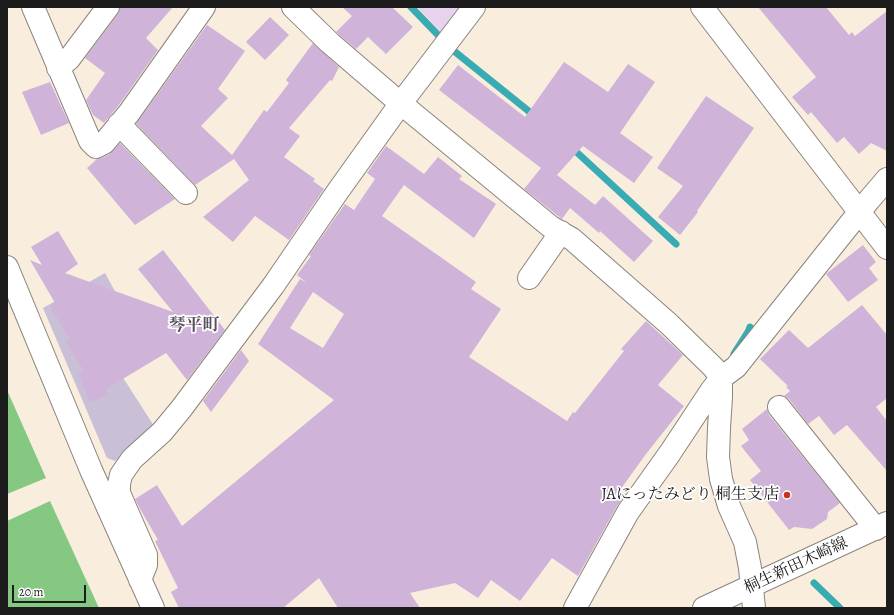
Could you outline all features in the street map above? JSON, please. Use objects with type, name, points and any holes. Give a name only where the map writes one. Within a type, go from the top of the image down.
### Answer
[{"type":"street","points":[[33,7],[90,141],[96,147],[104,143],[129,113],[204,7]]},
{"type":"street","points":[[58,68],[70,59],[108,7]]},
{"type":"street","points":[[293,7],[330,42],[401,103],[551,227],[572,239],[669,324],[714,368],[721,378],[718,457],[721,479],[729,506],[745,542],[750,568],[754,608]]},
{"type":"street","points":[[140,580],[146,565],[146,555],[120,493],[119,484],[121,475],[132,459],[162,432],[186,402],[273,286],[401,103],[474,7]]},
{"type":"street","points":[[702,7],[887,248]]},
{"type":"street","points":[[119,124],[186,193]]},
{"type":"street","points":[[574,608],[628,512],[670,453],[711,391],[721,378],[736,367],[887,179]]},
{"type":"street","points":[[529,278],[561,232]]},
{"type":"street","points":[[7,267],[91,470],[153,608]]},
{"type":"street","points":[[779,407],[881,526]]},
{"type":"street","name":"桐生新田木崎線","points":[[704,608],[881,526]]},
{"type":"shaded area","points":[[417,7],[463,7],[443,34]]},
{"type":"shaded area","points":[[105,273],[142,341],[111,359],[156,429],[115,461],[107,458],[43,308]]},
{"type":"green space","points":[[7,390],[46,478],[7,494]]},
{"type":"green space","points":[[50,501],[99,608],[7,608],[7,521]]},
{"type":"building","points":[[120,7],[173,7],[146,38],[158,50],[119,105],[104,123],[93,115],[86,100],[105,73],[85,58],[118,14]]},
{"type":"building","points":[[342,7],[392,7],[413,27],[386,54],[368,37],[356,49],[336,32],[352,16]]},
{"type":"building","points":[[758,7],[826,7],[849,35],[852,32],[855,36],[887,11],[887,151],[871,143],[859,154],[844,137],[837,143],[811,112],[808,115],[792,97],[816,77]]},
{"type":"building","points":[[270,17],[289,35],[265,60],[246,42]]},
{"type":"building","points":[[207,25],[245,51],[218,89],[228,98],[201,126],[232,155],[264,110],[267,112],[289,83],[286,80],[313,43],[339,67],[332,81],[330,80],[289,128],[300,136],[284,157],[315,179],[313,181],[324,189],[289,240],[255,216],[233,242],[203,217],[249,180],[234,159],[195,185],[136,124]]},
{"type":"building","points":[[564,62],[608,92],[628,64],[655,82],[620,133],[653,157],[634,183],[583,146],[557,175],[595,205],[603,196],[653,241],[634,262],[600,231],[599,233],[570,208],[562,219],[524,189],[541,168],[439,90],[458,65],[525,117]]},
{"type":"building","points":[[50,82],[69,123],[41,135],[22,92]]},
{"type":"building","points":[[706,96],[754,128],[697,211],[698,212],[680,235],[658,217],[683,186],[657,168]]},
{"type":"building","points":[[120,143],[175,199],[135,225],[87,168],[97,159],[110,154]]},
{"type":"building","points":[[386,146],[424,174],[438,157],[462,176],[459,179],[496,204],[474,238],[404,185],[382,216],[476,282],[471,289],[501,309],[469,357],[567,421],[624,351],[621,349],[646,321],[683,355],[658,385],[684,406],[620,490],[626,494],[617,506],[578,576],[552,558],[520,601],[491,580],[478,598],[455,583],[410,593],[420,608],[338,608],[319,578],[283,608],[179,608],[171,592],[178,588],[155,541],[158,540],[135,499],[157,485],[182,526],[334,400],[258,344],[300,279],[307,283],[297,275],[311,256],[309,255],[345,204],[354,210],[375,179],[367,173]],"holes":[[[313,292],[344,314],[323,348],[290,328]]]},
{"type":"building","points":[[58,231],[78,264],[65,273],[173,312],[138,269],[163,250],[225,330],[187,380],[166,353],[106,389],[108,395],[90,402],[78,374],[84,371],[66,341],[70,339],[50,306],[55,303],[30,260],[42,265],[31,247]]},
{"type":"building","points":[[863,245],[876,262],[869,268],[878,280],[848,302],[826,274]]},
{"type":"building","points":[[862,305],[887,335],[887,398],[876,407],[887,421],[887,471],[847,425],[834,435],[819,416],[808,424],[789,399],[784,396],[790,391],[786,387],[788,386],[760,359],[789,330],[808,348]]},
{"type":"building","points":[[241,350],[249,361],[211,412],[203,401]]},
{"type":"building","points":[[767,409],[769,415],[840,503],[828,512],[827,519],[812,529],[794,527],[789,530],[750,480],[761,471],[741,446],[749,440],[742,429]]},
{"type":"waterway","points":[[411,7],[440,37]]},
{"type":"waterway","points":[[454,51],[536,117]]},
{"type":"waterway","points":[[570,146],[676,244]]},
{"type":"waterway","points":[[734,354],[750,327]]},
{"type":"waterway","points":[[814,583],[840,608]]},
{"type":"place","name":"JAにったみどり 桐生支店","points":[[787,495]]},
{"type":"district","name":"琴平町","points":[[194,326]]}]
